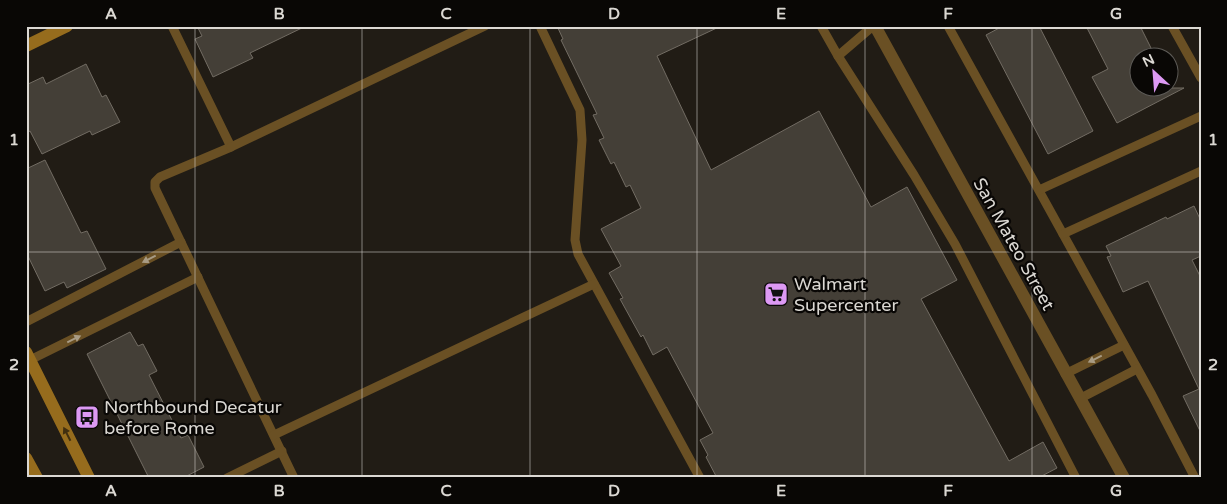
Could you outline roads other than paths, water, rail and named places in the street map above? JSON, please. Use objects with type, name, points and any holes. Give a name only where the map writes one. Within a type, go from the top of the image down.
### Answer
[{"type":"main road","points":[[26,46],[67,26]]},
{"type":"main road","points":[[28,358],[89,478]]},
{"type":"main road","points":[[26,458],[37,478]]},
{"type":"street","name":"San Mateo Street","points":[[874,26],[1124,478]]},
{"type":"lane","points":[[172,26],[230,147]]},
{"type":"lane","points":[[294,478],[155,188],[155,182],[160,177],[230,147],[485,26]]},
{"type":"lane","points":[[540,26],[580,110],[582,140],[575,240],[578,254],[700,478]]},
{"type":"lane","points":[[821,26],[956,244],[1076,478]]},
{"type":"lane","points":[[838,56],[874,26]]},
{"type":"lane","points":[[948,26],[1197,476]]},
{"type":"lane","points":[[1172,26],[1201,78]]},
{"type":"lane","points":[[1039,190],[1201,116]]},
{"type":"lane","points":[[1063,234],[1201,171]]},
{"type":"lane","points":[[26,322],[181,242]]},
{"type":"lane","points":[[28,358],[198,277]]},
{"type":"lane","points":[[274,436],[594,284]]},
{"type":"lane","points":[[1066,374],[1124,345]]},
{"type":"lane","points":[[1080,399],[1137,368]]},
{"type":"lane","points":[[226,478],[282,451]]},
{"type":"place","name":"Walmart Supercenter","points":[[776,294]]},
{"type":"place","name":"Northbound Decatur before Rome","points":[[87,417]]}]
